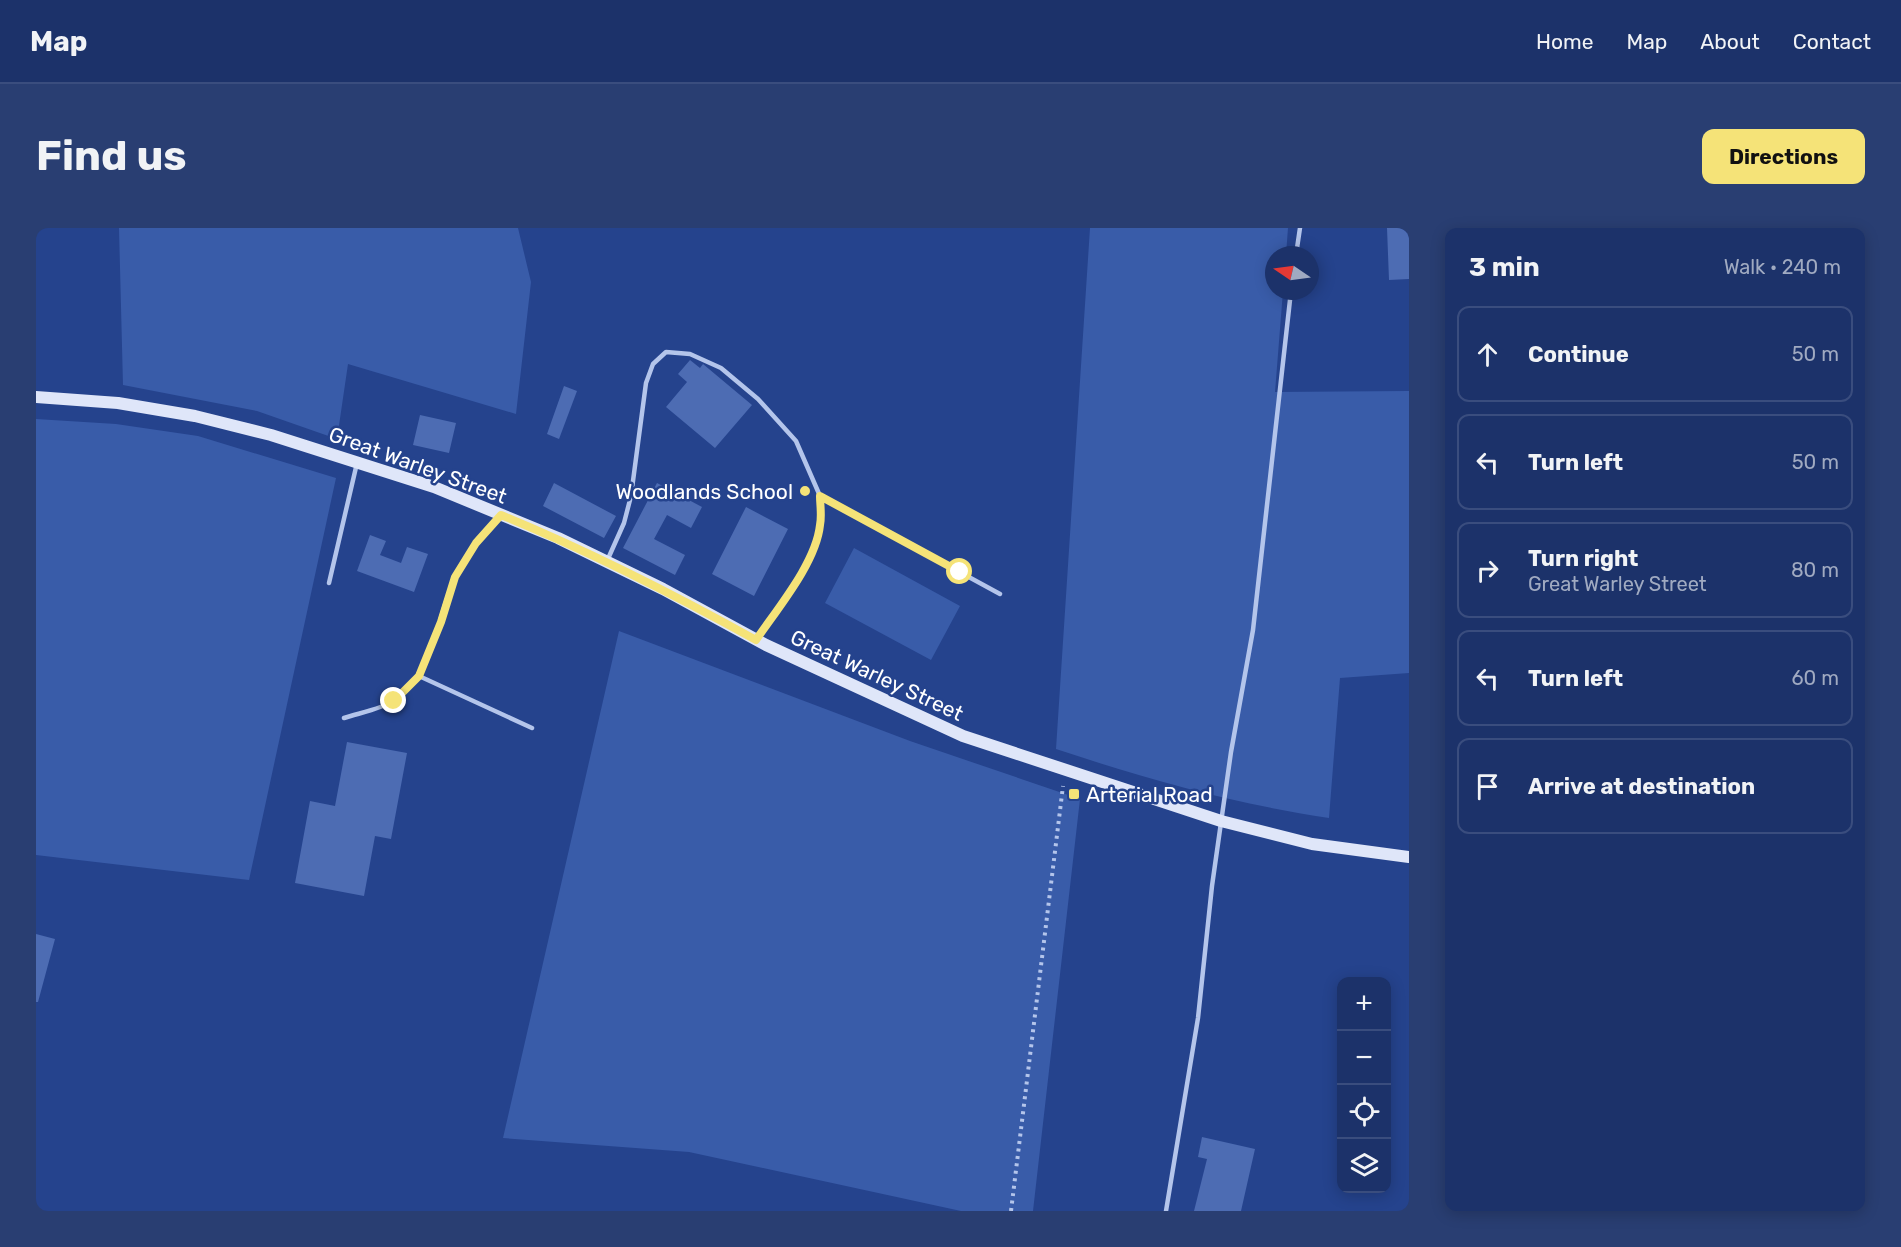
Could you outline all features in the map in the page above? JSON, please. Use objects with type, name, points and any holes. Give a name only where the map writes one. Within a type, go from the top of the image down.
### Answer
[{"type":"main road","name":"Great Warley Street","points":[[36,397],[118,403],[195,416],[271,435],[434,488],[607,562],[663,589],[756,640],[963,736],[1221,821],[1312,844],[1409,857]]},
{"type":"lane","points":[[1297,246],[1300,228]]},
{"type":"lane","points":[[1166,1211],[1198,1018],[1221,821],[1253,630],[1290,300]]},
{"type":"lane","points":[[607,562],[624,523],[631,496],[646,383],[653,364],[666,352],[690,354],[721,368],[758,399],[796,441],[820,496],[820,525],[813,550],[794,584],[756,640]]},
{"type":"lane","points":[[329,583],[357,463]]},
{"type":"lane","points":[[820,496],[1000,594]]},
{"type":"lane","points":[[344,718],[394,701],[419,676],[441,622],[455,577],[476,543],[501,515]]},
{"type":"lane","points":[[419,676],[532,729]]},
{"type":"path","points":[[1011,1211],[1065,771]]},
{"type":"shaded area","points":[[119,228],[518,228],[531,282],[516,414],[348,364],[337,439],[257,411],[123,385]]},
{"type":"shaded area","points":[[1090,228],[1288,228],[1287,246],[1265,246],[1265,300],[1282,300],[1275,392],[1409,391],[1409,673],[1340,678],[1329,818],[1259,806],[1191,790],[1056,749]]},
{"type":"shaded area","points":[[36,419],[116,424],[198,436],[336,478],[249,880],[36,855]]},
{"type":"shaded area","points":[[854,548],[960,606],[931,660],[825,603]]},
{"type":"shaded area","points":[[619,631],[910,741],[1080,799],[1033,1211],[961,1211],[689,1152],[503,1138]]},
{"type":"building","points":[[1387,228],[1409,228],[1409,279],[1389,280]]},
{"type":"building","points":[[690,360],[700,368],[703,364],[752,405],[715,448],[666,407],[687,382],[678,374]]},
{"type":"building","points":[[564,386],[577,391],[559,439],[547,434]]},
{"type":"building","points":[[420,415],[456,423],[449,453],[413,445]]},
{"type":"building","points":[[554,483],[616,516],[604,538],[543,506]]},
{"type":"building","points":[[657,483],[702,507],[691,528],[667,515],[654,539],[685,555],[675,575],[623,548]]},
{"type":"building","points":[[746,507],[788,529],[754,596],[712,574]]},
{"type":"building","points":[[370,535],[386,541],[380,555],[401,563],[407,547],[428,554],[414,592],[357,571]]},
{"type":"building","points":[[347,742],[407,753],[391,839],[375,836],[364,896],[295,883],[310,801],[335,806]]},
{"type":"building","points":[[36,934],[55,939],[38,1002],[36,1002]]},
{"type":"building","points":[[1202,1137],[1255,1149],[1241,1211],[1194,1211],[1207,1159],[1198,1157]]},
{"type":"place","name":"Woodlands School","points":[[805,491]]},
{"type":"place","name":"Arterial Road","points":[[1074,794]]},
{"type":"route","points":[[394,701],[419,676],[441,622],[455,577],[476,543],[501,515],[558,538],[663,589],[756,640],[794,584],[813,550],[820,525],[820,496],[960,572]]}]
